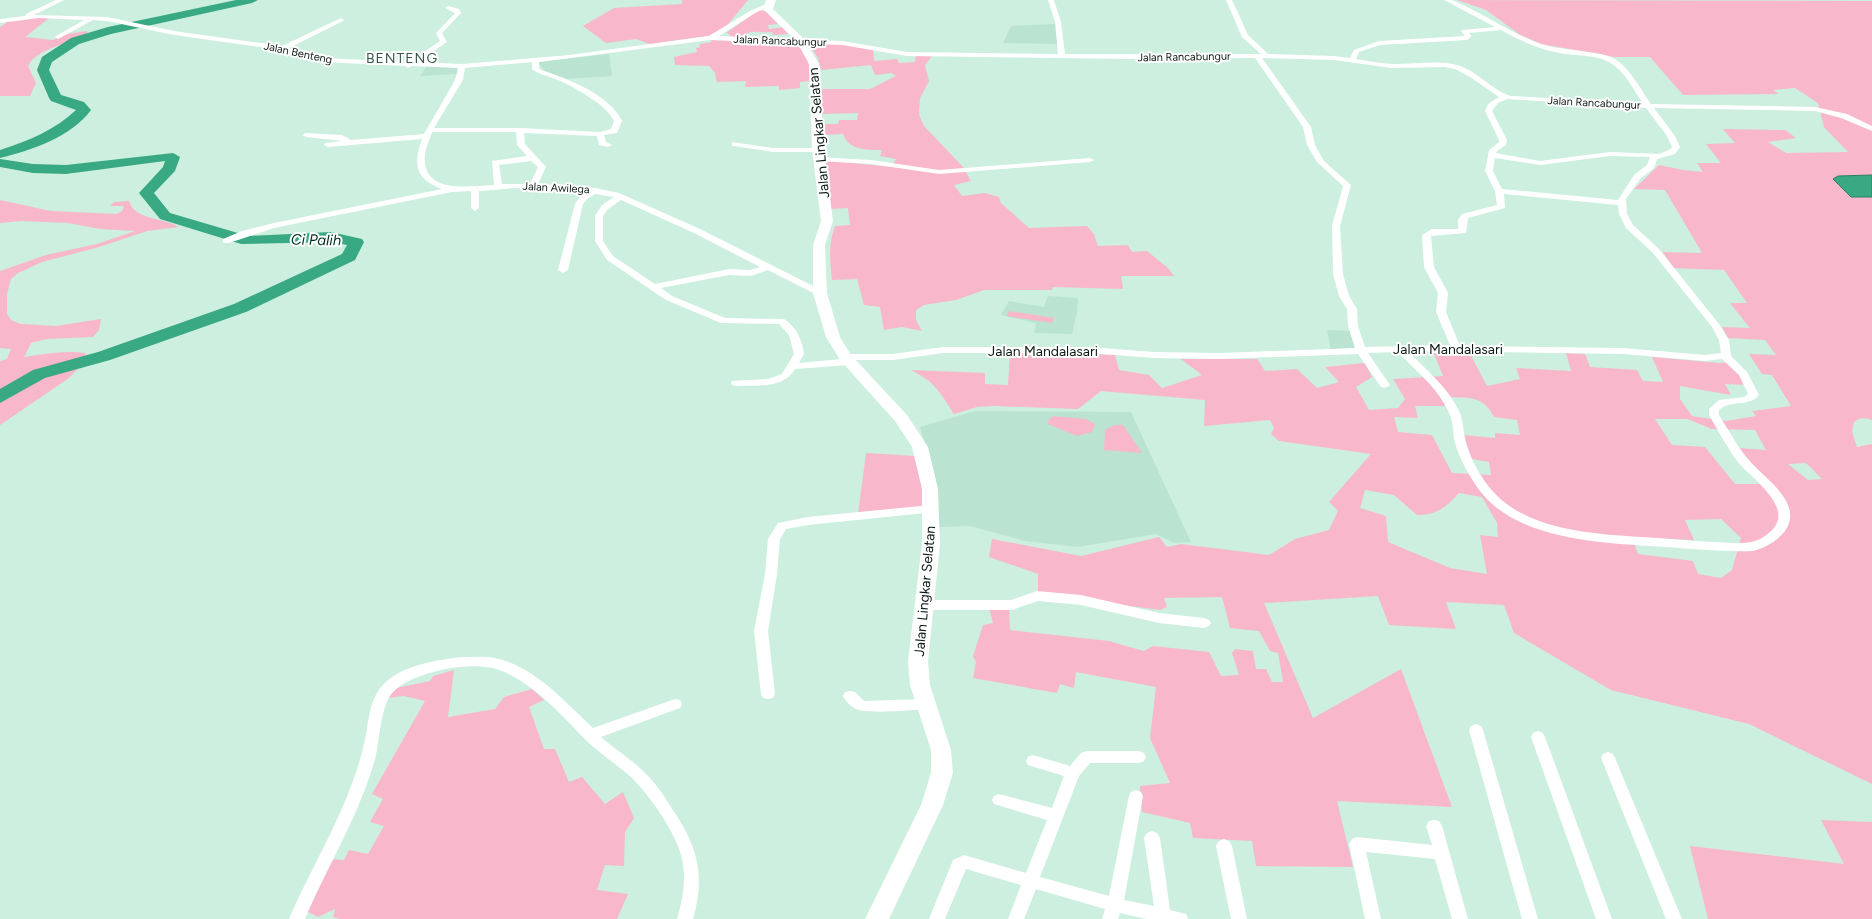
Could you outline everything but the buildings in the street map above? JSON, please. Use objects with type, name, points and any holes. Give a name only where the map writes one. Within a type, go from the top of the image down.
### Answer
[{"type":"street","points":[[25,17],[61,0]]},
{"type":"street","points":[[1051,0],[1058,22],[1062,56]]},
{"type":"street","points":[[1229,0],[1242,31],[1250,42],[1263,50],[1262,57],[1307,127],[1311,145],[1321,162],[1347,185],[1336,226],[1337,259],[1344,296],[1352,309],[1353,326],[1361,350],[1385,385]]},
{"type":"street","points":[[1447,0],[1480,14],[1504,28],[1552,50],[1608,57],[1625,73],[1676,145],[1672,152],[1656,155],[1610,154],[1537,162],[1492,155]]},
{"type":"street","name":"Jalan Benteng","points":[[0,22],[25,17],[93,17],[131,23],[148,28],[283,48],[323,60],[408,66],[462,66],[608,53],[710,38],[728,30],[769,3]]},
{"type":"street","name":"Jalan Lingkar Selatan","points":[[769,3],[772,14],[801,41],[810,54],[815,71],[818,155],[827,221],[819,245],[820,293],[833,338],[847,360],[901,418],[920,447],[928,474],[931,510],[929,568],[919,638],[918,661],[920,686],[941,750],[942,773],[932,805],[877,919]]},
{"type":"street","points":[[408,66],[444,42],[439,33],[458,13],[457,10],[448,8]]},
{"type":"street","points":[[58,37],[93,17]]},
{"type":"street","points":[[283,48],[341,20]]},
{"type":"street","points":[[1352,61],[1356,51],[1372,44],[1468,38],[1470,37],[1464,31],[1504,28]]},
{"type":"street","name":"Jalan Rancabungur","points":[[710,38],[842,43],[907,54],[1062,56],[1218,55],[1334,58],[1392,66],[1445,65],[1457,67],[1479,78],[1505,97],[1648,106],[1815,109],[1844,116],[1872,129]]},
{"type":"street","points":[[328,145],[428,133],[520,130],[600,134],[614,131],[618,121],[614,112],[562,80],[539,71],[536,69],[535,60]]},
{"type":"street","name":"Jalan Awilega","points":[[462,66],[459,80],[428,133],[421,152],[421,169],[425,176],[452,190],[533,186],[595,190],[620,197],[704,234],[820,293]]},
{"type":"street","points":[[1456,348],[1442,312],[1443,293],[1429,267],[1426,235],[1432,232],[1461,232],[1463,231],[1462,220],[1465,216],[1480,210],[1500,208],[1499,191],[1488,171],[1493,150],[1503,143],[1503,140],[1491,121],[1490,106],[1505,97]]},
{"type":"street","points":[[520,130],[521,145],[542,167],[533,186]]},
{"type":"street","points":[[600,134],[602,143],[608,144]]},
{"type":"street","points":[[306,135],[342,137],[349,142]]},
{"type":"street","points":[[735,144],[939,172],[1090,160]]},
{"type":"street","points":[[494,152],[498,187]]},
{"type":"street","points":[[1401,349],[1444,396],[1453,409],[1464,455],[1478,481],[1502,507],[1521,518],[1547,527],[1611,539],[1739,548],[1753,547],[1772,536],[1784,526],[1787,516],[1782,504],[1735,450],[1714,415],[1714,409],[1722,402],[1748,399],[1754,395],[1743,374],[1725,356],[1727,351],[1716,326],[1656,251],[1629,226],[1623,214],[1621,203],[1635,180],[1651,166],[1651,160],[1656,155]]},
{"type":"street","points":[[495,163],[533,158]]},
{"type":"street","points":[[475,189],[475,208]]},
{"type":"street","points":[[226,241],[245,232],[339,210],[452,190]]},
{"type":"street","points":[[563,270],[579,204],[584,197],[595,190]]},
{"type":"street","points":[[1499,191],[1621,203]]},
{"type":"street","points":[[620,197],[601,210],[599,241],[610,258],[669,298],[724,321],[775,321],[786,323],[798,347],[799,354],[786,376],[769,382],[736,383]]},
{"type":"street","points":[[654,287],[729,272],[750,273],[768,267]]},
{"type":"street","name":"Jalan Mandalasari","points":[[793,366],[893,357],[943,350],[1088,350],[1154,355],[1220,356],[1456,348],[1623,350],[1705,358],[1725,356]]},
{"type":"street","points":[[768,694],[761,631],[771,574],[774,539],[782,526],[808,520],[931,510]]},
{"type":"street","points":[[924,605],[1012,605],[1037,596],[1081,600],[1160,618],[1204,623]]},
{"type":"street","points":[[297,919],[361,782],[372,742],[376,712],[387,689],[394,683],[412,675],[445,665],[490,662],[506,667],[545,693],[590,735],[641,778],[680,837],[689,855],[691,877],[685,919]]},
{"type":"street","points":[[850,696],[863,706],[926,704]]},
{"type":"street","points":[[590,735],[675,704]]},
{"type":"street","points":[[1476,730],[1530,919]]},
{"type":"street","points":[[1538,737],[1604,919]]},
{"type":"street","points":[[1016,919],[1074,772],[1086,757],[1139,757]]},
{"type":"street","points":[[1608,758],[1674,919]]},
{"type":"street","points":[[1033,761],[1074,772]]},
{"type":"street","points":[[1112,912],[1136,796]]},
{"type":"street","points":[[999,800],[1057,816]]},
{"type":"street","points":[[1434,826],[1460,919]]},
{"type":"street","points":[[1152,838],[1163,914]]},
{"type":"street","points":[[1373,919],[1357,844],[1441,853]]},
{"type":"street","points":[[1224,846],[1239,919]]},
{"type":"street","points":[[937,919],[959,865],[964,862],[972,862],[1112,912],[1163,914],[1180,919]]},
{"type":"shaded area","points":[[682,0],[748,0],[725,28],[708,36],[650,44],[636,39],[606,43],[583,26],[614,8],[682,4]]},
{"type":"shaded area","points":[[1457,0],[1872,1],[1872,175],[1838,176],[1833,179],[1851,197],[1872,197],[1872,420],[1863,418],[1856,420],[1852,432],[1857,447],[1872,444],[1872,784],[1749,724],[1611,690],[1514,633],[1504,605],[1446,602],[1456,629],[1389,625],[1378,596],[1264,603],[1313,718],[1401,669],[1452,807],[1337,801],[1353,867],[1256,866],[1252,841],[1193,838],[1190,823],[1142,812],[1140,786],[1170,783],[1150,738],[1156,687],[1076,672],[1074,688],[1060,684],[1057,693],[973,678],[976,662],[973,656],[983,625],[993,623],[989,608],[1009,607],[1010,630],[1109,641],[1144,651],[1153,646],[1209,652],[1221,676],[1239,675],[1232,653],[1235,649],[1253,651],[1256,669],[1266,669],[1272,682],[1283,682],[1278,653],[1270,651],[1259,631],[1230,628],[1222,597],[1164,598],[1167,607],[1160,610],[1038,594],[1038,574],[989,557],[992,539],[1081,556],[1159,537],[1167,547],[1181,544],[1269,555],[1295,539],[1329,530],[1338,511],[1329,502],[1371,454],[1279,441],[1271,434],[1274,428],[1270,420],[1204,426],[1205,400],[1101,391],[1078,409],[993,406],[977,407],[954,414],[936,388],[911,370],[985,373],[985,384],[1008,385],[1010,352],[1115,355],[1119,370],[1149,375],[1162,388],[1202,375],[1181,359],[1257,359],[1265,371],[1297,369],[1317,388],[1339,382],[1325,367],[1365,363],[1372,377],[1356,387],[1369,410],[1398,408],[1405,399],[1393,379],[1443,376],[1433,351],[1469,352],[1487,386],[1520,379],[1516,368],[1571,371],[1566,353],[1585,354],[1590,367],[1637,370],[1643,381],[1663,382],[1652,357],[1719,363],[1730,362],[1747,385],[1725,384],[1731,395],[1680,386],[1680,399],[1692,416],[1726,421],[1756,416],[1752,411],[1791,406],[1772,375],[1762,374],[1749,354],[1776,355],[1765,340],[1728,338],[1722,327],[1750,328],[1730,303],[1747,303],[1724,270],[1673,268],[1663,252],[1702,253],[1665,190],[1634,189],[1659,165],[1703,172],[1697,163],[1721,163],[1706,144],[1735,143],[1723,129],[1785,130],[1796,138],[1768,142],[1786,153],[1848,152],[1824,127],[1818,103],[1795,88],[1773,90],[1779,94],[1683,95],[1650,57],[1614,57],[1541,44],[1519,34],[1486,10]],"holes":[[[1440,397],[1472,398],[1484,404],[1494,417],[1517,420],[1520,435],[1495,433],[1495,438],[1463,435],[1472,459],[1489,462],[1491,475],[1452,473],[1432,435],[1398,432],[1394,417],[1418,418],[1415,406],[1446,406]],[[1655,419],[1687,419],[1712,429],[1755,430],[1766,450],[1739,448],[1769,484],[1735,484],[1705,447],[1672,445]],[[1806,463],[1822,479],[1808,480],[1788,464]],[[1365,490],[1394,495],[1417,515],[1430,514],[1440,510],[1459,493],[1482,497],[1497,523],[1498,537],[1480,535],[1487,574],[1450,568],[1388,542],[1386,516],[1360,508]],[[1721,519],[1741,538],[1732,570],[1721,578],[1698,574],[1693,561],[1638,554],[1632,537],[1694,540],[1685,520]]]},
{"type":"shaded area","points":[[759,10],[767,12],[778,24],[768,25],[769,29],[784,27],[788,34],[773,35],[772,32],[751,32],[727,38],[731,35],[726,33]]},
{"type":"shaded area","points":[[28,18],[49,18],[25,37],[53,40],[67,34],[87,31],[87,35],[47,50],[33,60],[28,66],[36,83],[30,96],[0,96],[0,27],[9,21]]},
{"type":"shaded area","points":[[1056,24],[1058,44],[1003,43],[1011,26]]},
{"type":"shaded area","points":[[711,40],[796,43],[806,55],[811,81],[800,82],[800,88],[779,90],[779,86],[745,87],[746,81],[717,82],[715,73],[709,66],[675,65],[674,57],[697,52],[696,48],[700,47],[699,44],[712,42]]},
{"type":"shaded area","points":[[809,44],[843,44],[873,50],[874,61],[897,59],[899,63],[915,62],[916,55],[932,56],[925,65],[929,81],[920,98],[919,115],[924,126],[963,167],[971,181],[954,185],[962,196],[985,193],[999,197],[1001,203],[1029,228],[1087,226],[1094,234],[1098,246],[1128,245],[1132,252],[1147,251],[1168,268],[1174,276],[1121,276],[1123,289],[1053,287],[1052,290],[984,290],[956,300],[924,305],[916,310],[916,320],[922,331],[902,327],[884,330],[880,307],[864,305],[857,279],[832,280],[830,253],[831,239],[835,226],[850,225],[848,208],[831,209],[824,160],[891,167],[896,159],[880,156],[882,150],[864,149],[854,146],[845,139],[843,134],[821,135],[821,124],[838,124],[839,120],[857,120],[858,113],[821,114],[821,89],[870,89],[896,76],[891,73],[875,75],[871,65],[821,70],[818,58]]},
{"type":"shaded area","points":[[609,54],[612,76],[566,79],[548,75],[538,62]]},
{"type":"shaded area","points":[[427,66],[457,67],[458,70],[457,74],[420,76]]},
{"type":"shaded area","points":[[1872,175],[1872,197],[1851,197],[1833,179],[1838,176]]},
{"type":"shaded area","points":[[0,200],[51,211],[116,214],[122,211],[124,206],[110,206],[114,202],[129,201],[137,212],[179,227],[147,231],[99,247],[42,262],[18,273],[11,279],[7,294],[7,314],[11,320],[21,324],[56,326],[101,319],[99,330],[93,337],[47,339],[31,343],[24,357],[70,352],[85,353],[87,359],[69,378],[0,425],[0,361],[7,359],[11,349],[0,348],[0,271],[46,255],[97,244],[135,231],[100,229],[68,223],[21,221],[0,223]]},
{"type":"shaded area","points":[[1048,296],[1078,298],[1072,334],[1034,333],[1036,323],[1001,315],[1009,301],[1044,307]]},
{"type":"shaded area","points":[[1009,311],[1054,318],[1052,323],[1007,316]]},
{"type":"shaded area","points":[[1327,330],[1353,331],[1355,348],[1331,350]]},
{"type":"shaded area","points":[[975,411],[1131,412],[1191,542],[1174,543],[1156,534],[1078,547],[1025,541],[970,526],[938,527],[929,456],[920,427]]},
{"type":"shaded area","points":[[1054,416],[1086,419],[1095,424],[1092,432],[1077,436],[1048,424],[1049,419]]},
{"type":"shaded area","points":[[1115,425],[1123,425],[1142,453],[1104,450],[1105,430]]},
{"type":"shaded area","points":[[866,453],[915,456],[928,507],[858,514]]},
{"type":"shaded area","points":[[454,670],[448,717],[495,709],[504,697],[532,689],[544,700],[529,707],[544,749],[555,749],[569,782],[582,777],[605,804],[623,792],[634,818],[625,832],[624,866],[605,865],[597,890],[628,894],[617,919],[340,919],[333,917],[335,909],[318,917],[304,910],[328,859],[344,860],[349,850],[368,854],[384,826],[370,822],[383,799],[372,794],[425,701],[404,696],[386,698],[391,689],[430,681],[433,676]]},
{"type":"shaded area","points":[[1821,820],[1872,822],[1872,919],[1708,919],[1690,846],[1844,864]]},
{"type":"waterway","name":"Ci Palih","points":[[0,154],[45,138],[66,126],[84,110],[79,105],[56,98],[43,70],[46,60],[75,41],[108,31],[252,0]]},
{"type":"waterway","name":"Ci Palih","points":[[0,163],[33,169],[66,169],[99,167],[152,158],[173,157],[170,168],[146,193],[165,216],[247,241],[331,237],[356,242],[349,257],[240,308],[104,356],[39,374],[0,397]]},
{"type":"district","name":"BENTENG","points":[[402,58]]}]
